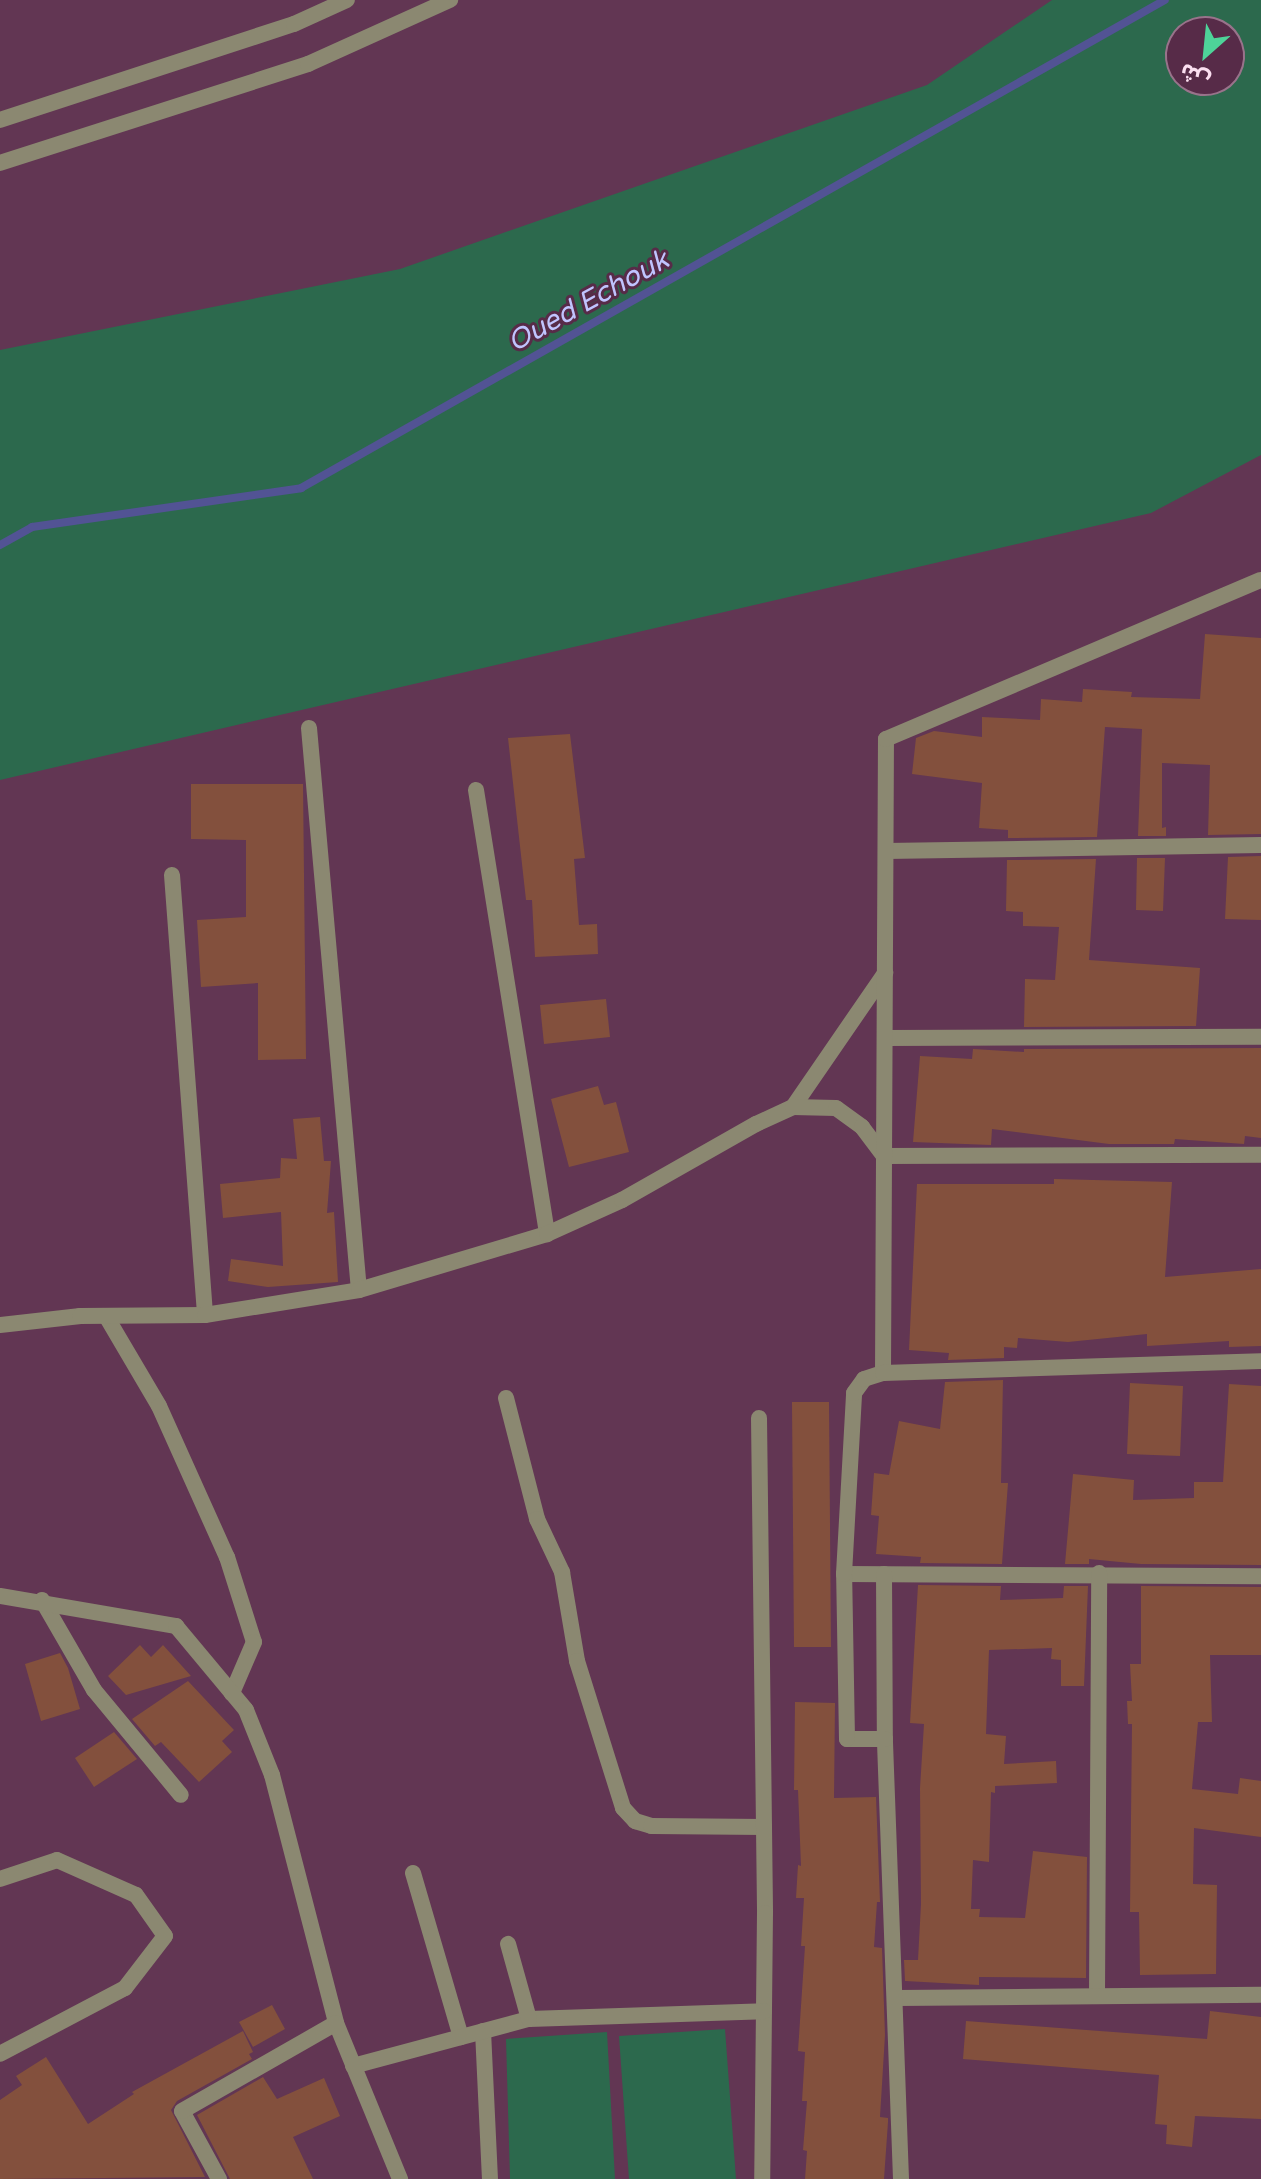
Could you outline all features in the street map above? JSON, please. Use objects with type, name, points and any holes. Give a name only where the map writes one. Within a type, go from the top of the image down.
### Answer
[{"type":"street","points":[[0,120],[294,24],[347,0]]},
{"type":"street","points":[[0,163],[308,64],[450,0]]},
{"type":"street","points":[[883,1373],[886,739],[1261,580]]},
{"type":"street","points":[[309,728],[359,1290]]},
{"type":"street","points":[[476,790],[547,1234]]},
{"type":"street","points":[[886,851],[1261,845]]},
{"type":"street","points":[[172,875],[205,1315]]},
{"type":"street","points":[[793,1107],[885,973]]},
{"type":"street","points":[[885,1038],[1261,1037]]},
{"type":"street","points":[[0,1325],[106,1316],[205,1315],[359,1290],[547,1234],[622,1200],[756,1124],[793,1107],[836,1108],[862,1127],[884,1156]]},
{"type":"street","points":[[884,1156],[1261,1155]]},
{"type":"street","points":[[106,1316],[159,1406],[227,1557],[254,1642],[232,1693]]},
{"type":"street","points":[[885,1739],[847,1739],[844,1574],[854,1393],[864,1379],[883,1373],[1261,1361]]},
{"type":"street","points":[[506,1398],[537,1519],[562,1572],[577,1661],[623,1808],[635,1821],[651,1826],[764,1827]]},
{"type":"street","points":[[759,1418],[764,1827],[762,2179]]},
{"type":"street","points":[[1097,1996],[1099,1573]]},
{"type":"street","points":[[844,1574],[1261,1576]]},
{"type":"street","points":[[884,1574],[885,1739],[897,1998],[901,2179]]},
{"type":"street","points":[[0,1596],[42,1600],[176,1626],[246,1710],[272,1775],[336,2023],[400,2179]]},
{"type":"street","points":[[42,1600],[94,1690],[181,1795]]},
{"type":"street","points":[[0,1879],[57,1860],[136,1895],[165,1936],[125,1988],[0,2054]]},
{"type":"street","points":[[413,1873],[461,2037]]},
{"type":"street","points":[[508,1944],[529,2019]]},
{"type":"street","points":[[897,1998],[1261,1995]]},
{"type":"street","points":[[353,2066],[529,2019],[764,2011]]},
{"type":"street","points":[[219,2179],[182,2111],[336,2023]]},
{"type":"street","points":[[483,2031],[490,2179]]},
{"type":"green space","points":[[1052,0],[1261,0],[1261,455],[1151,513],[0,780],[0,350],[400,269],[927,85]]},
{"type":"green space","points":[[725,2029],[736,2179],[629,2179],[619,2036]]},
{"type":"green space","points":[[607,2032],[615,2179],[510,2179],[506,2039]]},
{"type":"building","points":[[1205,634],[1261,638],[1261,834],[1208,835],[1210,765],[1162,763],[1162,828],[1166,827],[1166,836],[1138,836],[1142,729],[1105,727],[1097,837],[1008,838],[1008,830],[979,828],[982,783],[912,774],[916,738],[934,731],[982,737],[982,717],[1040,720],[1041,699],[1082,702],[1083,689],[1132,692],[1131,697],[1200,699]]},
{"type":"building","points":[[570,734],[585,858],[574,859],[579,925],[597,924],[598,954],[535,957],[532,900],[526,900],[508,738]]},
{"type":"building","points":[[191,784],[303,784],[306,1059],[258,1060],[258,983],[201,987],[197,920],[246,917],[246,840],[191,839]]},
{"type":"building","points":[[1261,856],[1261,920],[1225,919],[1228,857]]},
{"type":"building","points":[[1137,858],[1165,858],[1163,911],[1136,910]]},
{"type":"building","points":[[1096,859],[1089,960],[1200,968],[1196,1026],[1024,1027],[1025,979],[1055,980],[1059,927],[1023,926],[1023,912],[1006,911],[1007,860]]},
{"type":"building","points":[[606,999],[610,1037],[544,1044],[540,1005]]},
{"type":"building","points":[[1261,1048],[1261,1138],[1245,1136],[1244,1144],[1175,1139],[1174,1144],[1109,1144],[992,1129],[991,1145],[913,1142],[920,1056],[972,1059],[973,1049],[1024,1052],[1024,1049]]},
{"type":"building","points":[[598,1086],[604,1105],[616,1102],[629,1152],[569,1167],[551,1099]]},
{"type":"building","points":[[320,1117],[324,1161],[331,1161],[327,1213],[334,1212],[338,1282],[268,1287],[228,1281],[231,1259],[283,1266],[281,1212],[223,1218],[220,1184],[280,1178],[281,1158],[297,1159],[293,1119]]},
{"type":"building","points":[[1054,1179],[1172,1182],[1165,1277],[1261,1269],[1261,1346],[1229,1347],[1229,1341],[1147,1346],[1147,1334],[1068,1342],[1018,1338],[1017,1348],[1004,1347],[1004,1358],[948,1360],[949,1353],[909,1350],[917,1184],[1054,1184]]},
{"type":"building","points":[[1003,1380],[1001,1483],[1008,1483],[1002,1564],[920,1563],[921,1557],[876,1554],[879,1516],[871,1515],[874,1473],[889,1475],[899,1421],[940,1429],[945,1382]]},
{"type":"building","points":[[1130,1383],[1183,1386],[1180,1456],[1127,1454]]},
{"type":"building","points":[[1229,1384],[1261,1386],[1261,1565],[1141,1564],[1089,1559],[1089,1564],[1065,1564],[1073,1474],[1134,1480],[1133,1500],[1194,1498],[1194,1482],[1223,1482]]},
{"type":"building","points":[[792,1402],[829,1402],[831,1647],[794,1647]]},
{"type":"building","points":[[918,1585],[1001,1586],[1000,1600],[1063,1598],[1064,1586],[1088,1586],[1084,1686],[1061,1686],[1061,1660],[1051,1659],[1052,1648],[989,1650],[986,1734],[1006,1736],[1004,1764],[1056,1761],[1057,1783],[995,1786],[995,1793],[991,1792],[989,1862],[973,1860],[971,1909],[980,1909],[979,1917],[1025,1918],[1033,1851],[1087,1857],[1086,1978],[979,1977],[979,1985],[905,1981],[904,1960],[918,1960],[921,1904],[920,1788],[924,1724],[910,1723]]},
{"type":"building","points":[[1141,1586],[1261,1587],[1261,1655],[1210,1655],[1212,1722],[1198,1722],[1192,1789],[1238,1794],[1240,1778],[1261,1781],[1261,1837],[1194,1828],[1193,1884],[1217,1885],[1216,1974],[1140,1975],[1139,1912],[1130,1912],[1132,1724],[1128,1724],[1127,1701],[1132,1701],[1130,1664],[1141,1664]]},
{"type":"building","points":[[140,1645],[151,1657],[163,1645],[191,1676],[126,1695],[108,1676]]},
{"type":"building","points":[[60,1653],[68,1668],[80,1709],[41,1721],[25,1664]]},
{"type":"building","points":[[188,1681],[234,1730],[222,1741],[232,1752],[199,1782],[161,1742],[155,1746],[132,1719]]},
{"type":"building","points":[[795,1702],[835,1703],[834,1798],[876,1797],[880,1902],[877,1902],[874,1947],[882,1948],[885,2035],[880,2117],[888,2118],[884,2179],[805,2179],[807,2151],[803,2150],[807,2101],[802,2101],[805,2052],[798,2051],[805,1946],[801,1946],[804,1898],[796,1898],[798,1865],[801,1866],[798,1790],[794,1790]]},
{"type":"building","points":[[114,1732],[137,1759],[94,1787],[75,1758]]},
{"type":"building","points":[[272,2005],[285,2029],[253,2047],[239,2022]]},
{"type":"building","points":[[1210,2011],[1261,2017],[1261,2119],[1195,2116],[1192,2147],[1166,2144],[1167,2125],[1155,2124],[1159,2075],[963,2059],[966,2021],[1207,2039]]},
{"type":"building","points":[[243,2031],[253,2052],[249,2054],[252,2059],[177,2101],[171,2110],[205,2177],[0,2179],[0,2100],[22,2085],[16,2076],[46,2057],[88,2124],[134,2094],[132,2092]]},
{"type":"building","points":[[263,2077],[277,2099],[324,2078],[340,2116],[293,2137],[313,2179],[230,2179],[197,2115]]},
{"type":"waterway","name":"Oued Echouk","points":[[0,545],[32,527],[301,488],[1165,0]]}]
